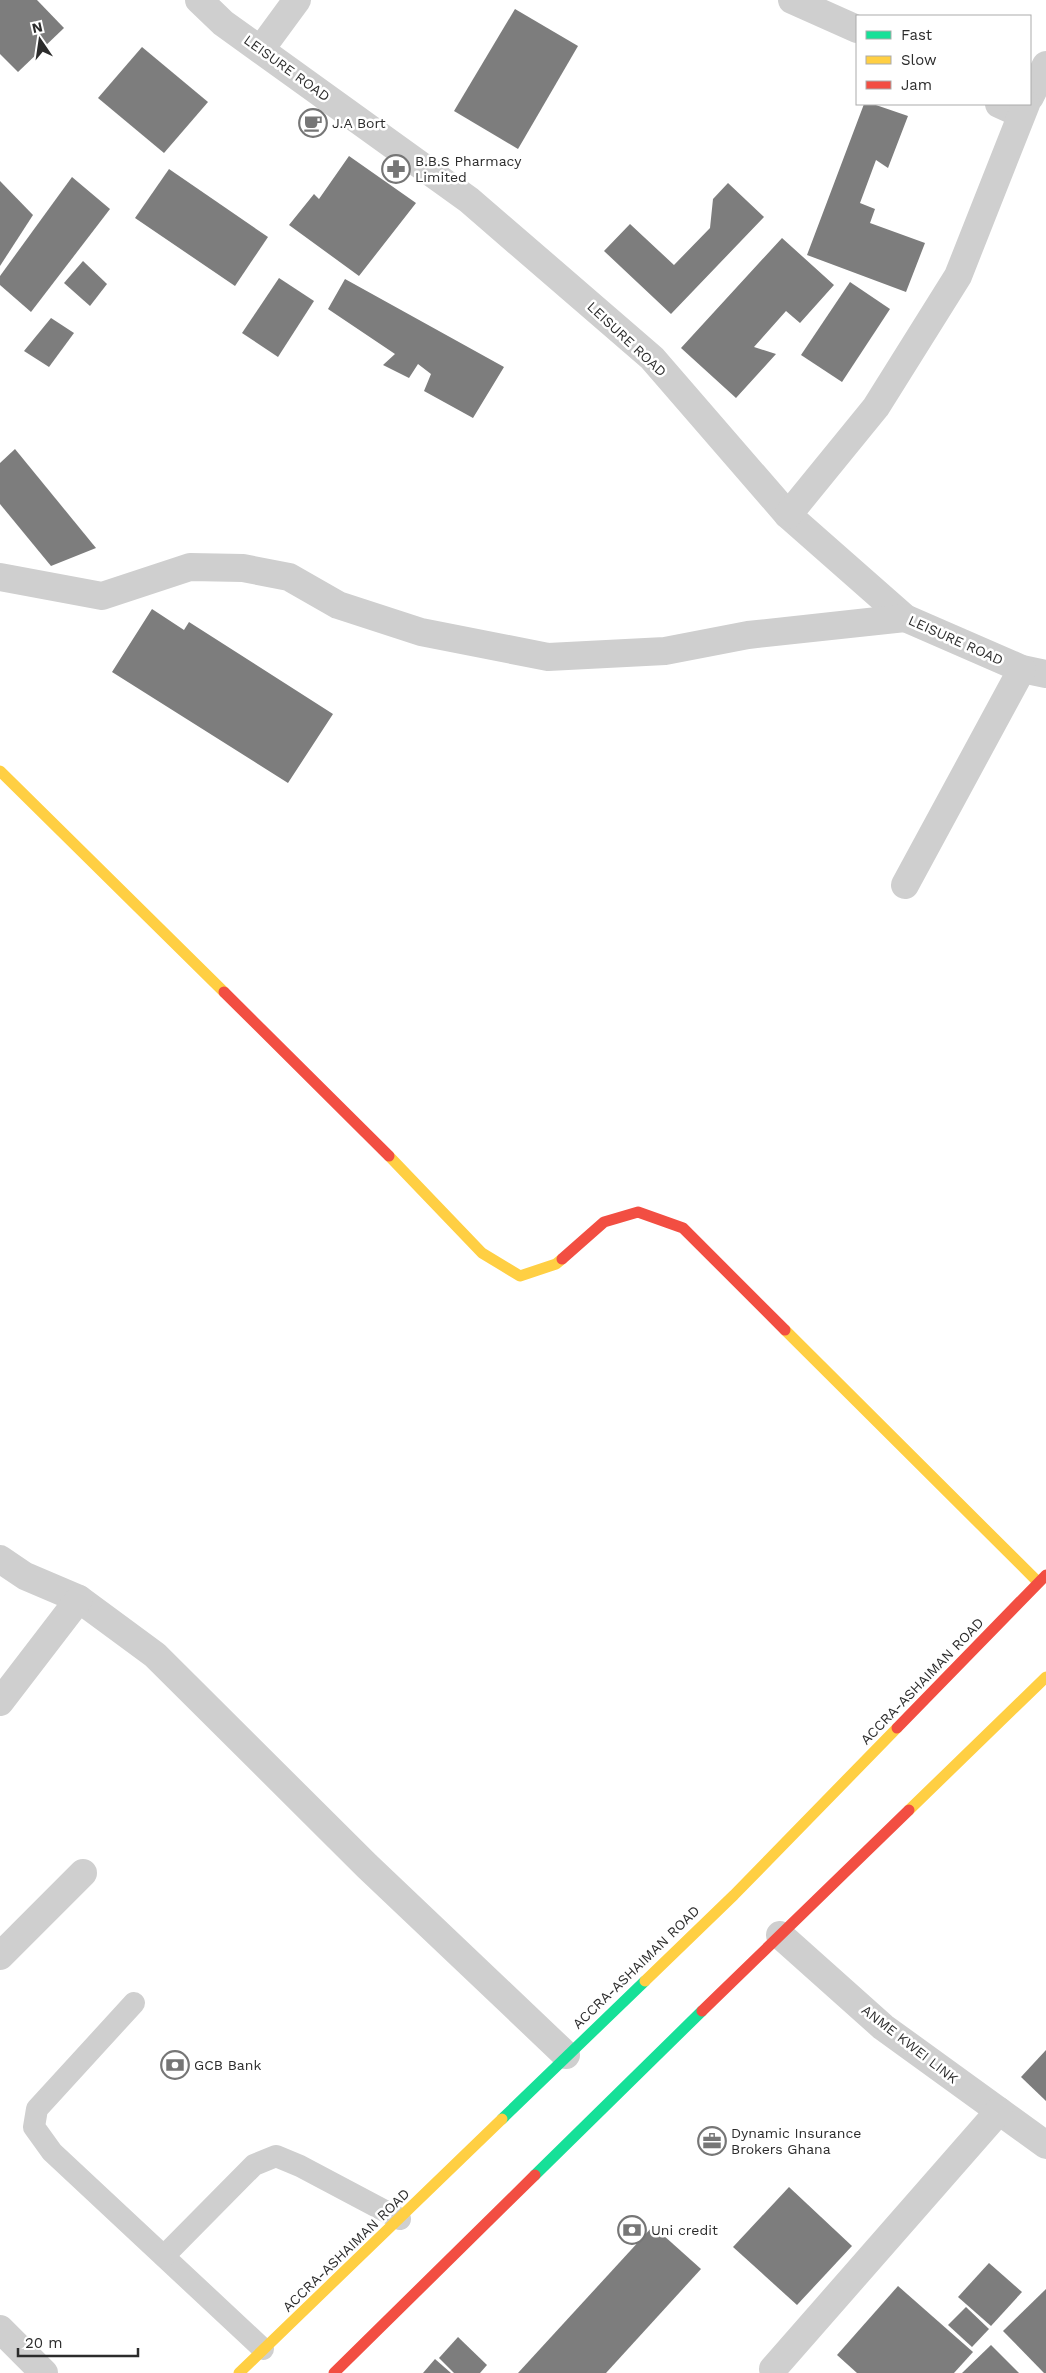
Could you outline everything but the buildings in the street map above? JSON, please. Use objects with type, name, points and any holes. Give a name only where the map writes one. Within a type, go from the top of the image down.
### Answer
[{"type":"main road","points":[[0,771],[348,1113],[482,1253],[520,1276],[556,1264],[604,1222],[638,1212],[683,1228],[1042,1578]]},
{"type":"main road","name":"ACCRA-ASHAIMAN ROAD","points":[[239,2373],[741,1888],[1042,1578]]},
{"type":"main road","points":[[334,2373],[1046,1677]]},
{"type":"street","name":"LEISURE ROAD","points":[[198,0],[223,24],[261,49],[469,200],[652,358],[788,515],[904,618],[1034,671]]},
{"type":"street","points":[[261,49],[297,0]]},
{"type":"street","points":[[792,0],[856,29]]},
{"type":"street","points":[[1031,87],[1046,65]]},
{"type":"street","points":[[788,515],[876,407],[958,276],[1019,105]]},
{"type":"street","points":[[0,577],[102,596],[190,568],[243,568],[289,577],[338,605],[421,632],[548,657],[665,650],[748,636],[904,618]]},
{"type":"street","points":[[905,885],[1034,671]]},
{"type":"street","points":[[0,1559],[25,1576],[79,1599],[155,1655],[367,1866],[566,2055]]},
{"type":"street","points":[[0,1702],[79,1599]]},
{"type":"street","points":[[0,1956],[84,1873]]},
{"type":"street","name":"ANME KWEI LINK","points":[[780,1935],[883,2027],[1046,2145]]},
{"type":"street","points":[[773,2369],[999,2111]]},
{"type":"street","points":[[0,2329],[44,2373]]},
{"type":"lane","points":[[134,2003],[36,2109],[34,2128],[52,2152],[263,2349]]},
{"type":"lane","points":[[164,2256],[254,2166],[276,2156],[300,2166],[400,2219]]},
{"type":"traffic: fast","points":[[502,2119],[645,1981]]},
{"type":"traffic: fast","points":[[535,2175],[702,2011]]},
{"type":"traffic: slow","points":[[0,771],[224,992]]},
{"type":"traffic: slow","points":[[389,1156],[482,1253],[520,1276],[556,1264],[562,1259]]},
{"type":"traffic: slow","points":[[785,1330],[1038,1582]]},
{"type":"traffic: slow","points":[[909,1810],[1046,1677]]},
{"type":"traffic: slow","points":[[645,1981],[734,1895],[897,1728]]},
{"type":"traffic: slow","points":[[239,2373],[502,2119]]},
{"type":"traffic: jam","points":[[224,992],[389,1156]]},
{"type":"traffic: jam","points":[[562,1259],[604,1222],[638,1212],[683,1228],[785,1330]]},
{"type":"traffic: jam","points":[[897,1728],[1046,1575]]},
{"type":"traffic: jam","points":[[702,2011],[909,1810]]},
{"type":"traffic: jam","points":[[334,2373],[535,2175]]},
{"type":"place","name":"J.A Bort","points":[[313,123]]},
{"type":"place","name":"B.B.S Pharmacy Limited","points":[[396,169]]},
{"type":"place","name":"GCB Bank","points":[[175,2065]]},
{"type":"place","name":"Dynamic Insurance Brokers Ghana","points":[[712,2141]]},
{"type":"place","name":"Uni credit","points":[[632,2230]]}]
